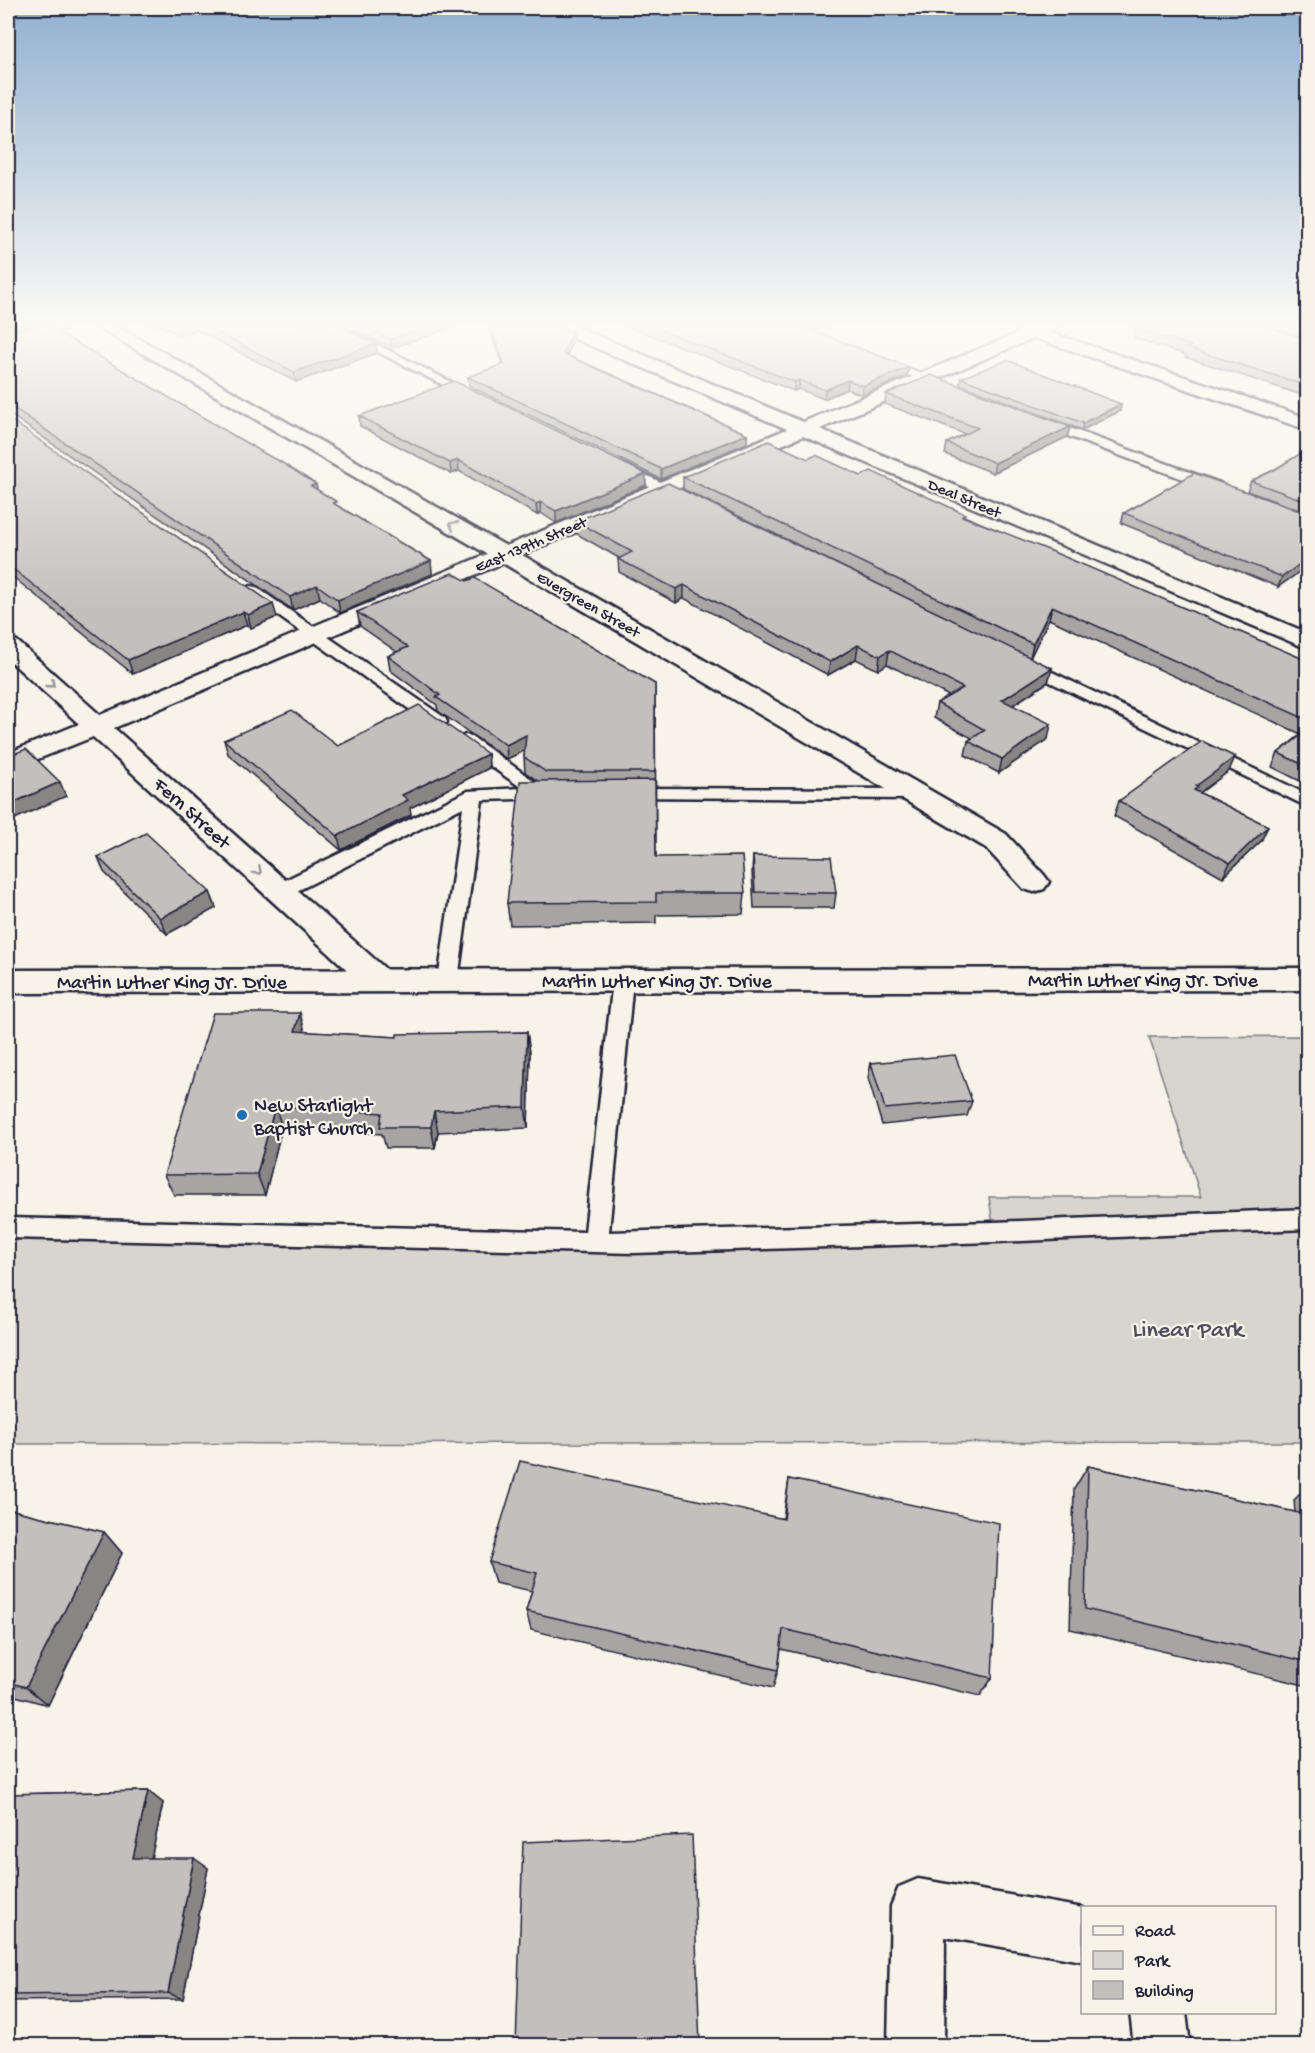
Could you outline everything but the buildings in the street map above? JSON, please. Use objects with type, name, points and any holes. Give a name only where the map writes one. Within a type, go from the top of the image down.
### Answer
[{"type":"street","name":"Evergreen Street","points":[[268,420],[504,554],[996,841],[1034,882]]},
{"type":"street","name":"Deal Street","points":[[782,420],[1308,642]]},
{"type":"street","name":"East 139th Street","points":[[8,763],[826,420]]},
{"type":"street","name":"Fern Street","points":[[8,646],[378,981]]},
{"type":"street","name":"Martin Luther King Jr. Drive","points":[[8,982],[1308,979]]},
{"type":"street","points":[[916,2046],[918,1906],[1081,1934]]},
{"type":"street","points":[[1158,2014],[1162,2046]]},
{"type":"lane","points":[[1036,420],[1231,492]]},
{"type":"lane","points":[[610,462],[695,504]]},
{"type":"lane","points":[[237,580],[540,793]]},
{"type":"lane","points":[[1007,655],[1308,802]]},
{"type":"lane","points":[[280,891],[474,795],[563,793]]},
{"type":"lane","points":[[610,793],[917,794]]},
{"type":"lane","points":[[448,980],[474,795]]},
{"type":"lane","points":[[596,1242],[623,980]]},
{"type":"lane","points":[[8,1228],[634,1243],[994,1232],[1308,1219]]},
{"type":"green space","name":"Linear Park","points":[[1307,1036],[1307,1442],[8,1444],[8,1228],[634,1243],[993,1225],[989,1197],[1201,1197],[1149,1037]]},
{"type":"place","name":"New Starlight Baptist Church","points":[[242,1115]]}]
